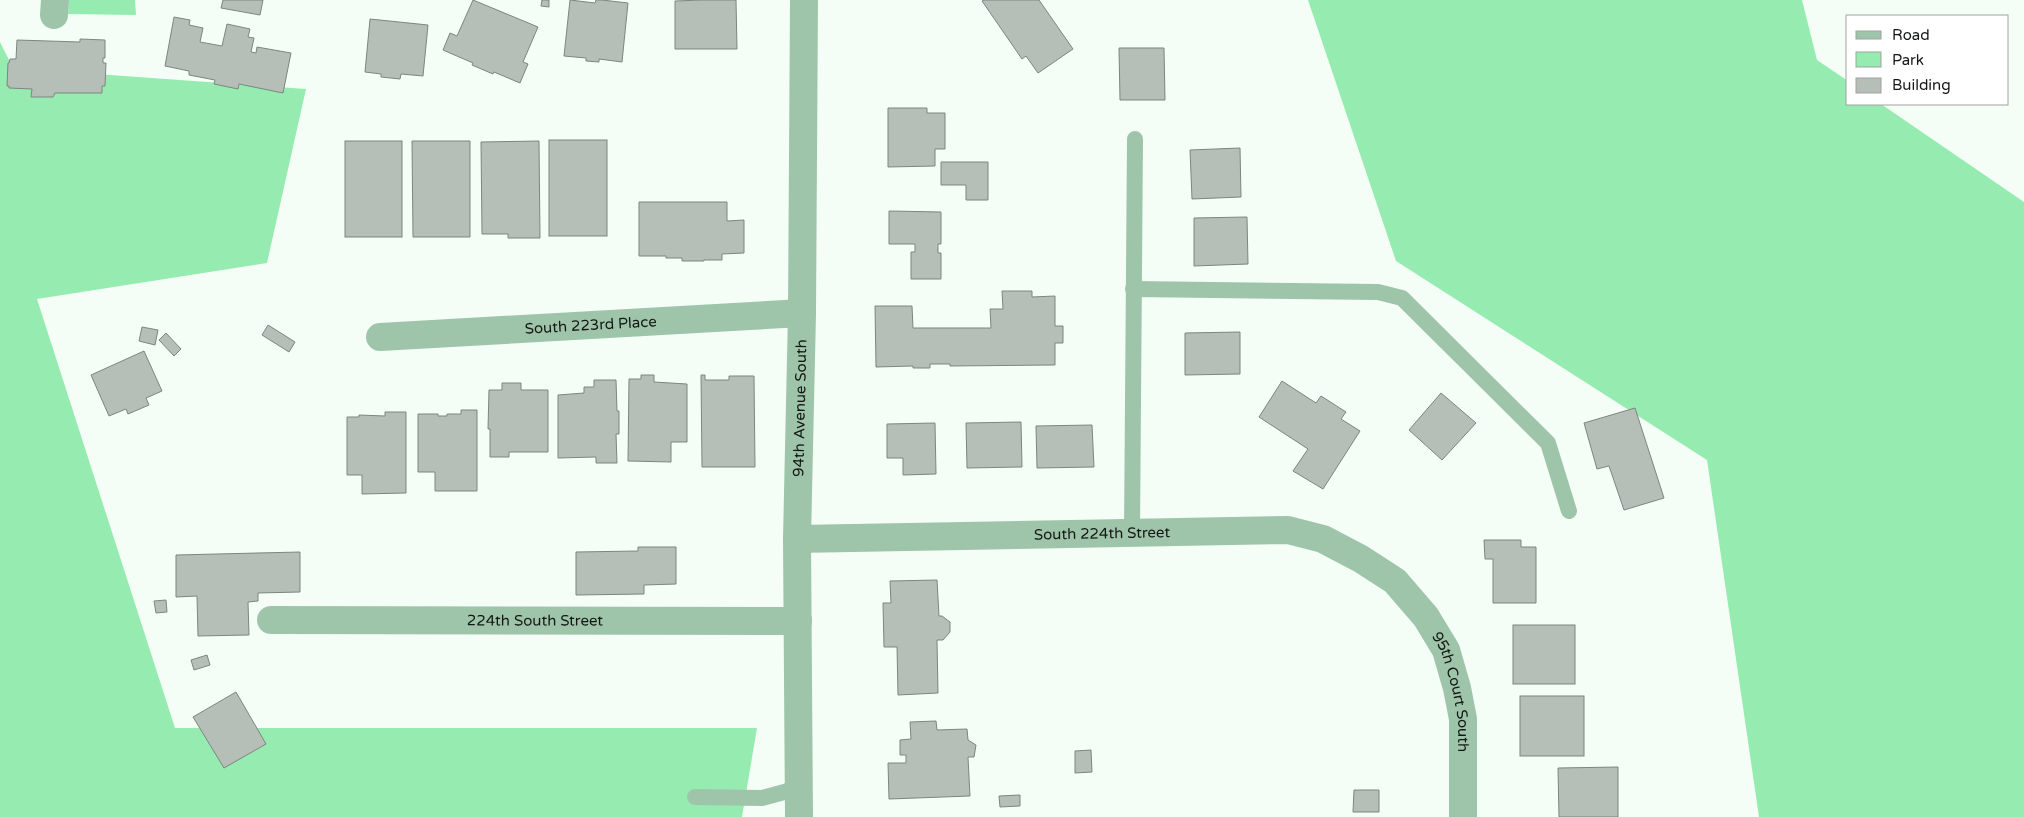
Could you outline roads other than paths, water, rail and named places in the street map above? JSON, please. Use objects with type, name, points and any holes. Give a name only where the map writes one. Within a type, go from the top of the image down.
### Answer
[{"type":"street","name":"94th Avenue South","points":[[799,817],[797,539],[802,313],[804,0]]},
{"type":"street","name":"South 223rd Place","points":[[380,337],[802,313]]},
{"type":"street","name":"South 224th Street","points":[[797,539],[1288,530],[1323,539],[1361,559],[1395,581]]},
{"type":"street","name":"95th Court South","points":[[1395,581],[1426,617],[1446,650],[1457,688],[1462,719],[1462,817]]},
{"type":"street","name":"224th South Street","points":[[272,620],[798,622]]},
{"type":"lane","points":[[1132,533],[1134,139]]},
{"type":"lane","points":[[1134,289],[1378,292],[1402,298],[1548,443],[1569,511]]},
{"type":"lane","points":[[694,797],[762,798],[788,791],[799,781]]}]
